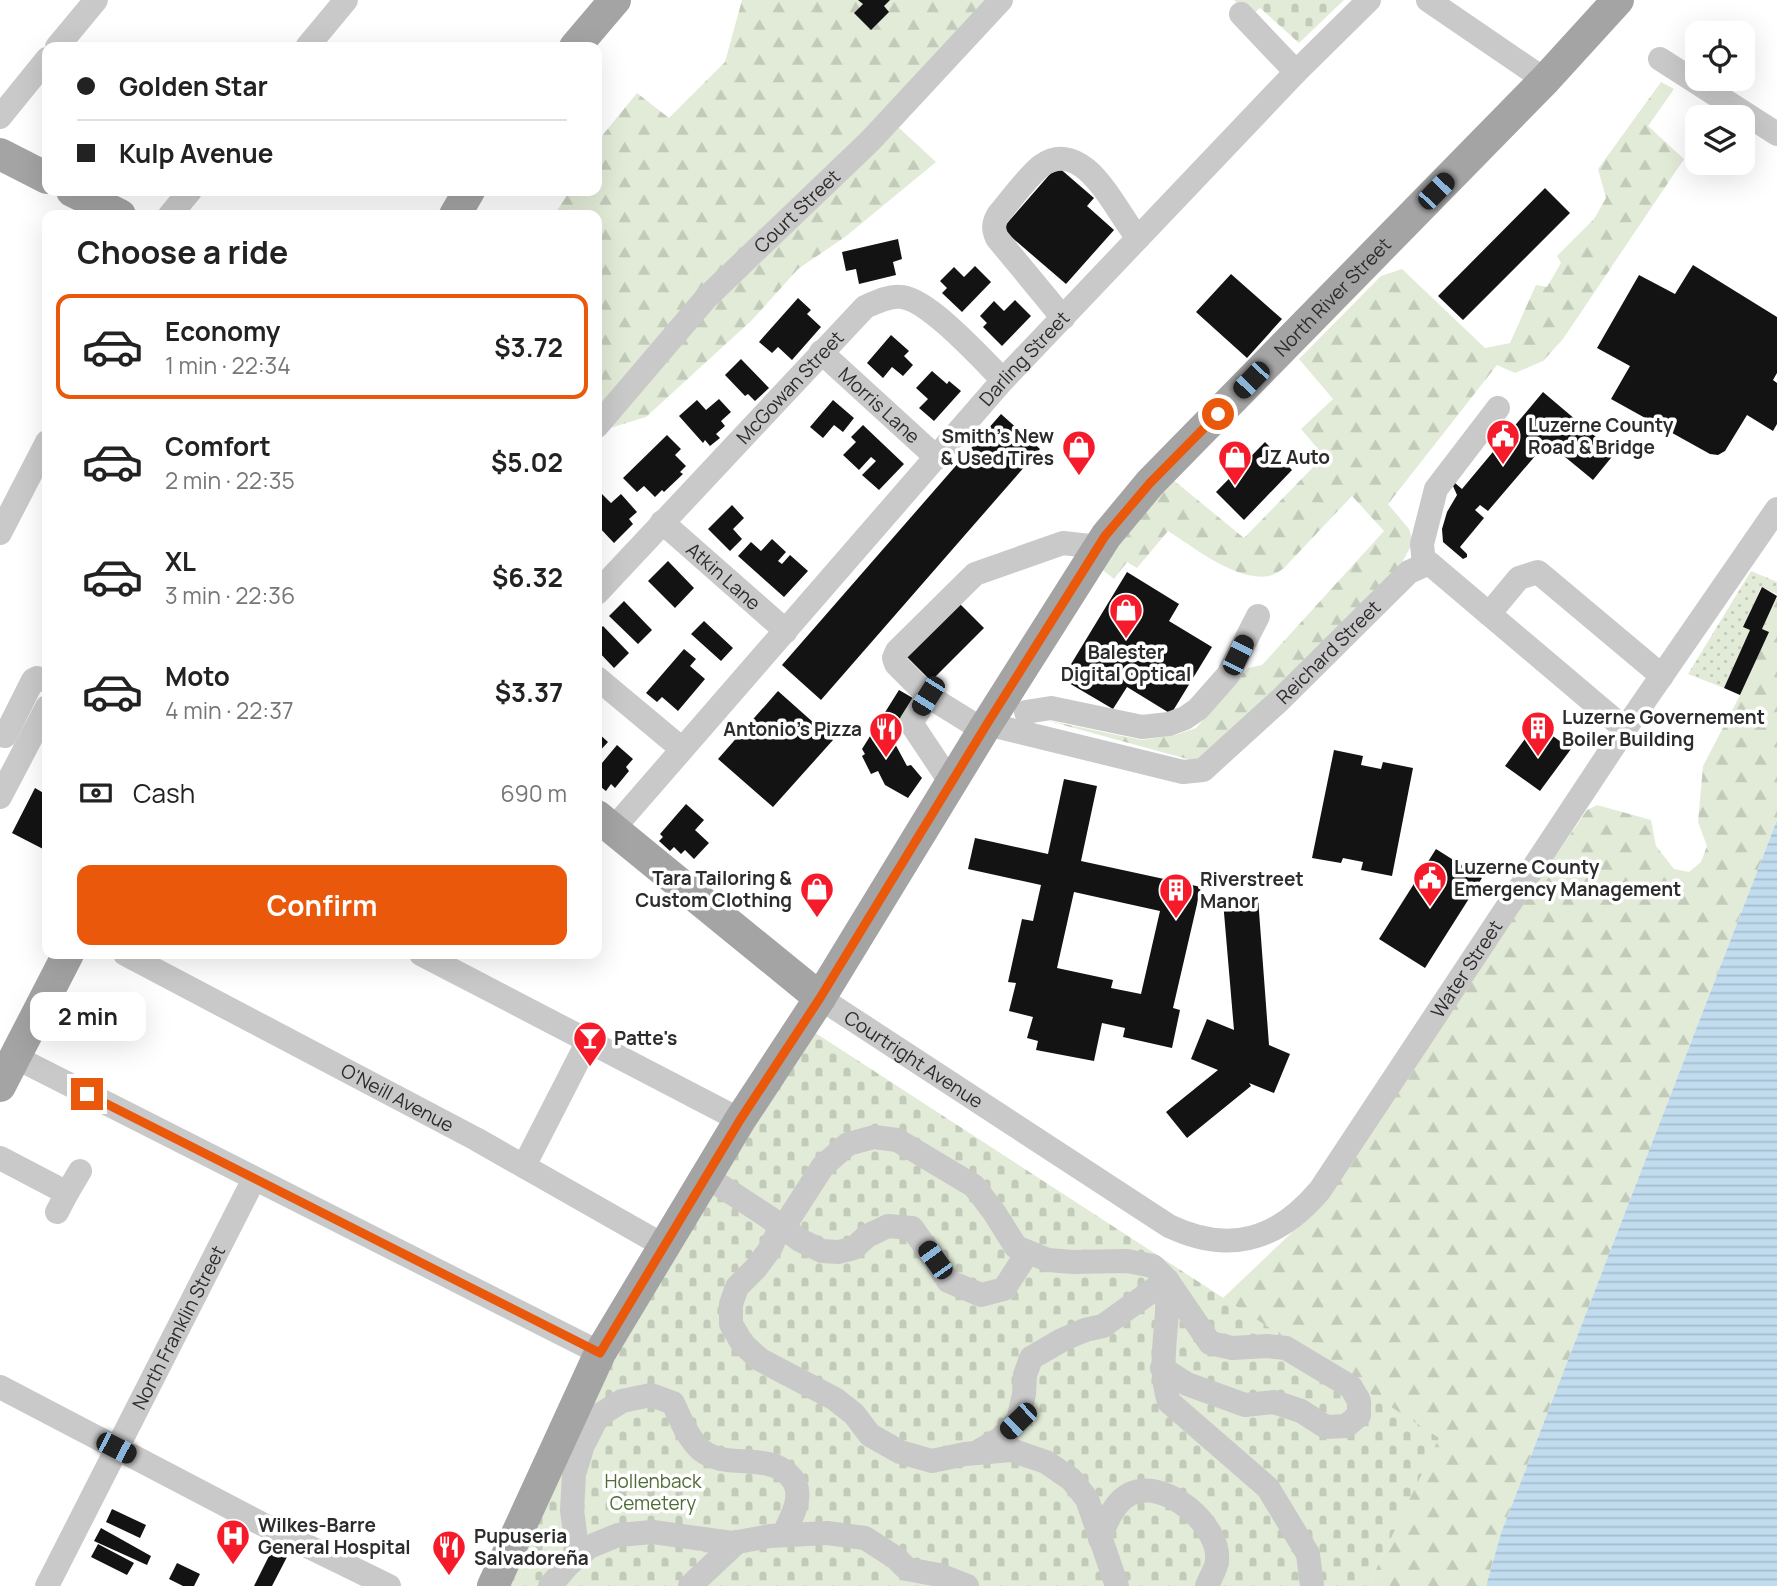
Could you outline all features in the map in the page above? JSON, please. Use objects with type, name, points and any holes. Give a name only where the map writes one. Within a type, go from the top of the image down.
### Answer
[{"type":"main road","points":[[579,42],[615,0]]},
{"type":"main road","name":"North River Street","points":[[493,1586],[600,1353],[740,1120],[820,998],[985,727],[1018,713],[1099,547],[1150,483],[1545,79],[1618,0]]},
{"type":"main road","points":[[0,154],[42,175]]},
{"type":"main road","points":[[82,196],[110,210]]},
{"type":"main road","name":"Courtright Avenue","points":[[605,822],[820,998]]},
{"type":"main road","points":[[0,1086],[65,959]]},
{"type":"street","points":[[61,42],[96,0]]},
{"type":"street","points":[[311,42],[346,0]]},
{"type":"street","name":"Court Street","points":[[602,420],[707,297],[870,141],[1000,0]]},
{"type":"street","name":"Darling Street","points":[[605,822],[682,750],[1003,380],[1296,72],[1369,0]]},
{"type":"street","points":[[1428,0],[1545,79]]},
{"type":"street","points":[[1241,14],[1296,72]]},
{"type":"street","points":[[1660,59],[1777,134]]},
{"type":"street","points":[[0,117],[42,65]]},
{"type":"street","points":[[1063,317],[993,231],[998,215],[1039,167],[1068,158],[1076,163],[1096,179],[1138,238]]},
{"type":"street","points":[[174,210],[186,196]]},
{"type":"street","name":"McGowan Street","points":[[602,588],[865,307],[884,299],[902,297],[927,307],[1003,380]]},
{"type":"street","name":"Morris Lane","points":[[821,352],[937,458]]},
{"type":"street","points":[[1498,408],[1436,489],[1422,544],[1424,565],[1429,563],[1625,729]]},
{"type":"street","points":[[0,533],[42,452]]},
{"type":"street","name":"Water Street","points":[[1260,1236],[1284,1225],[1303,1210],[1320,1190],[1625,729],[1777,509]]},
{"type":"street","name":"Atkin Lane","points":[[662,522],[786,631]]},
{"type":"street","points":[[985,727],[928,696],[896,664],[894,658],[897,651],[975,573],[1063,543],[1099,547]]},
{"type":"street","name":"Reichard Street","points":[[1018,713],[1183,772],[1203,770],[1280,700],[1409,572],[1424,565]]},
{"type":"street","points":[[1489,614],[1519,578],[1538,572],[1662,676]]},
{"type":"street","points":[[1018,713],[1051,708],[1142,727],[1168,724],[1185,718],[1198,709],[1228,675],[1258,616]]},
{"type":"street","points":[[0,797],[20,743],[33,680],[42,680]]},
{"type":"street","points":[[602,682],[682,750]]},
{"type":"street","points":[[928,696],[911,723],[951,783]]},
{"type":"street","points":[[20,743],[42,714]]},
{"type":"street","name":"O'Neill Avenue","points":[[134,959],[524,1166],[666,1247]]},
{"type":"street","points":[[431,959],[740,1120]]},
{"type":"street","name":"Courtright Avenue","points":[[820,998],[1163,1223],[1186,1234],[1213,1240],[1260,1236]]},
{"type":"street","points":[[524,1166],[588,1041]]},
{"type":"street","points":[[15,1057],[600,1353]]},
{"type":"street","points":[[1117,1586],[1087,1499],[1071,1479],[1046,1462],[1011,1450],[932,1461],[900,1452],[870,1435],[854,1414],[835,1399],[759,1359],[742,1343],[731,1324],[731,1304],[737,1287],[770,1249],[777,1234],[823,1166],[848,1144],[874,1137],[897,1140],[974,1186],[1016,1247],[1048,1260],[1127,1261],[1153,1266],[1167,1280],[1210,1343],[1232,1348],[1286,1348],[1351,1387],[1359,1401],[1359,1415],[1346,1426],[1326,1427],[1301,1411],[1274,1402],[1245,1405],[1215,1395],[1186,1384],[1162,1368]]},
{"type":"street","points":[[0,1158],[62,1203],[80,1171]]},
{"type":"street","points":[[707,1177],[800,1241],[822,1251],[839,1252],[855,1248],[879,1228],[912,1228],[948,1281],[981,1296],[1004,1289],[1028,1252]]},
{"type":"street","name":"North Franklin Street","points":[[47,1586],[254,1179]]},
{"type":"street","points":[[975,1453],[1000,1439],[1018,1421],[1025,1376],[1031,1358],[1062,1340],[1103,1326],[1167,1280]]},
{"type":"street","points":[[1167,1280],[1169,1304],[1162,1368],[1163,1384],[1169,1402],[1268,1488],[1308,1554],[1312,1586]]},
{"type":"street","points":[[0,1387],[389,1586]]},
{"type":"street","points":[[578,1556],[572,1510],[574,1475],[583,1445],[598,1416],[622,1401],[651,1395],[673,1403],[686,1433],[702,1451],[719,1458],[767,1463],[787,1472],[796,1482],[798,1497],[783,1535]]},
{"type":"street","points":[[1100,1539],[1108,1517],[1129,1494],[1150,1491],[1171,1497],[1193,1510],[1214,1539],[1217,1560],[1207,1586]]},
{"type":"street","points":[[550,1586],[589,1547],[618,1535],[653,1532],[737,1542],[783,1535],[827,1533],[865,1538],[907,1569],[939,1575],[967,1586]]},
{"type":"street","points":[[690,1586],[737,1542]]},
{"type":"green space","points":[[742,0],[990,0],[884,114],[936,162],[845,237],[798,269],[752,320],[646,417],[602,430],[602,210],[557,210],[567,196],[602,196],[602,136],[637,93],[669,118],[725,62]]},
{"type":"green space","points":[[1234,0],[1344,0],[1299,43],[1260,8],[1251,16]]},
{"type":"green space","points":[[1661,82],[1674,89],[1648,126],[1684,159],[1563,339],[1543,361],[1515,373],[1497,365],[1388,504],[1409,529],[1413,542],[1397,572],[1198,762],[1045,720],[1142,740],[1175,735],[1196,728],[1248,668],[1262,665],[1384,531],[1352,496],[1284,568],[1271,575],[1256,576],[1229,569],[1168,531],[1137,568],[1127,562],[1114,579],[1099,567],[1172,479],[1244,538],[1324,456],[1301,429],[1333,399],[1299,359],[1381,276],[1402,269],[1485,348],[1510,343],[1536,285],[1547,287],[1561,263],[1557,256],[1594,219],[1606,198],[1598,169]]},
{"type":"green space","points":[[1751,571],[1777,582],[1777,594],[1761,587],[1744,627],[1750,630],[1724,688],[1688,674]]},
{"type":"green space","points":[[1777,596],[1777,820],[1501,1533],[1486,1586],[1368,1586],[1438,1438],[1223,1298],[1304,1221],[1587,810],[1597,805],[1651,820],[1656,846],[1674,869],[1689,872],[1701,862],[1707,846],[1698,822],[1703,766],[1768,633],[1762,629]]},
{"type":"green space","name":"Hollenback Cemetery","points":[[814,1032],[1439,1438],[1368,1586],[510,1586],[609,1358]]},
{"type":"water","points":[[1777,820],[1777,1586],[1486,1586],[1501,1533]]},
{"type":"building","points":[[858,0],[890,0],[884,6],[889,12],[871,30],[854,13],[863,4]]},
{"type":"building","points":[[1057,166],[1094,198],[1087,206],[1114,230],[1066,284],[1002,229]]},
{"type":"building","points":[[1545,188],[1570,213],[1463,320],[1438,296]]},
{"type":"building","points":[[898,239],[902,259],[893,262],[896,275],[859,284],[856,269],[846,271],[842,252]]},
{"type":"building","points":[[1693,265],[1777,317],[1777,373],[1773,380],[1777,383],[1777,424],[1773,431],[1747,415],[1725,451],[1718,455],[1710,454],[1611,399],[1630,366],[1597,348],[1639,275],[1675,294]]},
{"type":"building","points":[[975,266],[991,282],[962,312],[942,293],[947,288],[940,281],[954,267],[964,277]]},
{"type":"building","points":[[1231,274],[1282,319],[1247,358],[1196,312]]},
{"type":"building","points":[[798,298],[811,310],[807,314],[821,327],[792,360],[778,347],[772,353],[759,342]]},
{"type":"building","points":[[1015,300],[1031,316],[1002,346],[983,327],[987,323],[980,316],[994,301],[1004,311]]},
{"type":"building","points":[[891,335],[909,351],[904,356],[913,365],[903,376],[892,367],[883,378],[867,363]]},
{"type":"building","points":[[741,359],[769,388],[755,401],[748,394],[745,396],[725,375]]},
{"type":"building","points":[[932,371],[947,384],[949,381],[961,391],[934,421],[919,408],[928,399],[916,388]]},
{"type":"building","name":"Luzerne County Road & Bridge","points":[[1543,392],[1615,453],[1593,480],[1547,442],[1488,511],[1480,505],[1475,510],[1484,518],[1460,547],[1467,554],[1463,559],[1443,542],[1442,529],[1447,512],[1457,495],[1453,486],[1455,483],[1462,489]]},
{"type":"building","points":[[719,399],[731,412],[721,421],[725,426],[716,434],[720,438],[710,446],[705,440],[703,443],[679,416],[697,400],[706,410]]},
{"type":"building","points":[[833,400],[854,418],[843,432],[834,425],[823,438],[810,427]]},
{"type":"building","points":[[1001,414],[1040,449],[821,700],[782,665]]},
{"type":"building","points":[[863,425],[904,464],[879,490],[862,475],[876,461],[871,457],[859,470],[843,455],[856,442],[851,437]]},
{"type":"building","points":[[667,435],[681,449],[675,455],[686,466],[680,472],[683,474],[655,497],[644,486],[637,492],[623,478]]},
{"type":"building","points":[[1265,442],[1292,470],[1244,520],[1216,492]]},
{"type":"building","points":[[602,494],[611,503],[621,494],[637,512],[629,519],[633,524],[614,543],[602,530]]},
{"type":"building","points":[[732,505],[744,518],[733,529],[742,539],[730,551],[708,529]]},
{"type":"building","points":[[772,539],[786,552],[778,561],[782,564],[790,555],[808,571],[784,597],[738,556],[751,542],[761,551]]},
{"type":"building","points":[[668,561],[694,588],[675,608],[648,581]]},
{"type":"building","points":[[1127,572],[1179,604],[1169,621],[1212,647],[1171,714],[1127,687],[1113,709],[1062,679]]},
{"type":"building","points":[[1762,587],[1777,596],[1762,629],[1769,632],[1740,695],[1724,688],[1750,630],[1743,627]]},
{"type":"building","points":[[624,601],[652,630],[638,644],[609,616]]},
{"type":"building","points":[[957,601],[984,628],[931,681],[904,654]]},
{"type":"building","points":[[704,621],[733,648],[721,661],[691,634]]},
{"type":"building","points":[[602,627],[629,653],[614,668],[602,655]]},
{"type":"building","points":[[684,649],[696,659],[690,666],[705,679],[678,711],[662,697],[657,702],[646,693]]},
{"type":"building","points":[[899,690],[918,701],[893,740],[907,766],[911,765],[922,778],[908,798],[885,785],[878,771],[871,774],[862,756],[865,754],[862,749]]},
{"type":"building","points":[[778,691],[833,740],[773,807],[718,759]]},
{"type":"building","name":"Luzerne Governement Boiler Building","points":[[1536,724],[1571,749],[1540,791],[1505,766]]},
{"type":"building","points":[[602,737],[608,742],[602,749]]},
{"type":"building","points":[[617,745],[633,759],[626,767],[629,771],[615,788],[611,784],[606,791],[602,788],[602,763]]},
{"type":"building","points":[[1334,750],[1363,756],[1361,765],[1381,769],[1383,762],[1413,768],[1392,876],[1361,870],[1363,862],[1343,858],[1341,863],[1312,858]]},
{"type":"building","name":"Riverstreet Manor","points":[[1064,779],[1097,786],[1081,861],[1201,887],[1173,1008],[1180,1010],[1172,1048],[1123,1037],[1125,1028],[1102,1023],[1094,1061],[1036,1050],[1038,1041],[1027,1038],[1033,1017],[1009,1011],[1016,983],[1008,982],[1022,919],[1033,921],[1041,885],[968,869],[975,838],[1048,854]],"holes":[[[1074,892],[1160,911],[1141,994],[1111,988],[1113,980],[1057,968]]]},
{"type":"building","points":[[35,788],[42,792],[42,848],[12,833]]},
{"type":"building","points":[[686,804],[704,820],[695,830],[709,843],[694,859],[685,850],[681,854],[674,847],[670,851],[659,841],[663,837],[660,834]]},
{"type":"building","name":"Luzerne County Emergency Management","points":[[1436,849],[1482,878],[1425,968],[1379,939]]},
{"type":"building","points":[[1258,898],[1269,1045],[1290,1054],[1274,1093],[1249,1083],[1251,1086],[1187,1138],[1166,1112],[1218,1070],[1191,1059],[1207,1019],[1234,1030],[1223,901]]},
{"type":"building","points":[[112,1509],[146,1525],[140,1538],[106,1522]]},
{"type":"building","points":[[101,1528],[151,1556],[147,1565],[94,1541]]},
{"type":"building","points":[[98,1544],[134,1563],[127,1575],[91,1557]]},
{"type":"building","points":[[272,1550],[287,1557],[272,1586],[254,1586]]},
{"type":"building","points":[[177,1563],[200,1574],[194,1586],[183,1586],[169,1579]]},
{"type":"place","name":"Luzerne County Road & Bridge","points":[[1503,466]]},
{"type":"place","name":"Smith’s New & Used Tires","points":[[1079,477]]},
{"type":"place","name":"JZ Auto","points":[[1235,487]]},
{"type":"place","name":"Balester Digital Optical","points":[[1126,640]]},
{"type":"place","name":"Luzerne Governement Boiler Building","points":[[1538,758]]},
{"type":"place","name":"Antonio's Pizza","points":[[886,759]]},
{"type":"place","name":"Luzerne County Emergency Management","points":[[1430,908]]},
{"type":"place","name":"Tara Tailoring & Custom Clothing","points":[[817,919]]},
{"type":"place","name":"Riverstreet Manor","points":[[1176,920]]},
{"type":"place","name":"Patte's","points":[[590,1068]]},
{"type":"place","name":"Wilkes-Barre General Hospital","points":[[233,1566]]},
{"type":"place","name":"Pupuseria Salvadoreña","points":[[449,1577]]},
{"type":"route","points":[[87,1094],[600,1353],[740,1120],[820,998],[1105,536],[1150,483],[1218,414]]}]
